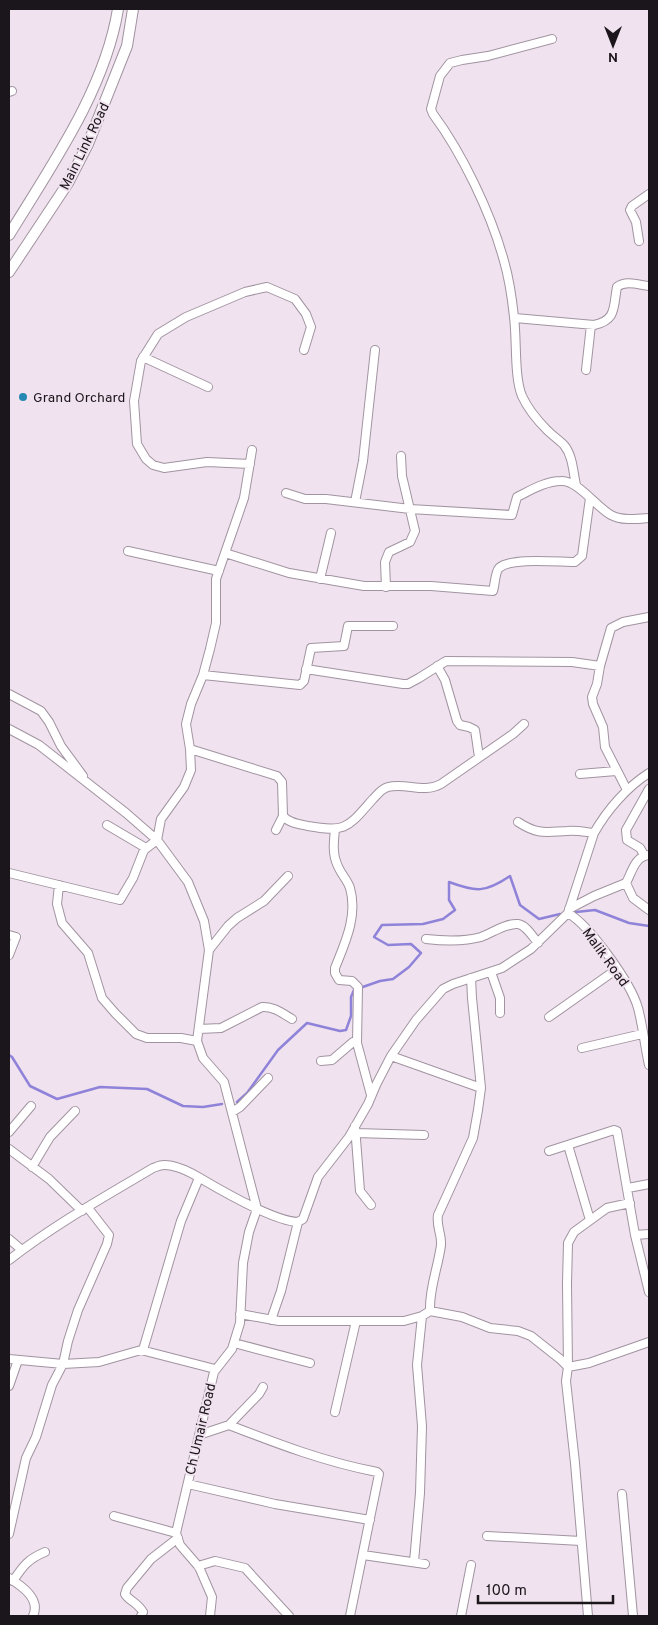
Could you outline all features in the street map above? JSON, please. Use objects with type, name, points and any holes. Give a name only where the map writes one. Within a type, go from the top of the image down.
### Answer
[{"type":"street","name":"Main Link Road","points":[[9,235],[60,151],[83,108],[112,38],[118,9]]},
{"type":"street","name":"Main Link Road","points":[[9,272],[68,183],[88,144],[127,46],[133,9]]},
{"type":"street","points":[[552,39],[488,56],[450,63],[440,76],[432,110],[455,147],[493,226],[505,262],[514,318],[518,372],[522,395],[531,411],[547,430],[565,446],[571,458],[576,485]]},
{"type":"street","points":[[638,241],[636,222],[630,210],[632,206],[649,194]]},
{"type":"street","points":[[514,318],[591,324],[604,323],[612,316],[617,287],[626,283],[649,286]]},
{"type":"street","points":[[250,464],[207,462],[164,468],[153,465],[146,459],[137,444],[134,401],[140,361],[158,334],[186,318],[245,292],[266,287],[295,299],[306,314],[311,327],[304,350]]},
{"type":"street","points":[[586,370],[591,324]]},
{"type":"street","points":[[355,502],[362,461],[375,350]]},
{"type":"street","points":[[143,357],[208,387]]},
{"type":"street","points":[[9,873],[120,900],[133,878],[144,850],[157,840],[161,819],[184,787],[191,770],[186,724],[191,704],[203,675],[216,623],[216,579],[244,498],[252,450]]},
{"type":"street","points":[[386,587],[385,562],[390,552],[410,542],[415,531],[402,476],[401,456]]},
{"type":"street","points":[[286,493],[305,499],[326,499],[410,509],[512,515],[517,497],[540,486],[562,480],[576,485],[612,516],[631,519],[649,518]]},
{"type":"street","points":[[226,553],[289,573],[364,586],[432,586],[493,591],[500,568],[514,561],[575,562],[582,556],[590,498]]},
{"type":"street","points":[[320,579],[331,533]]},
{"type":"street","points":[[128,551],[219,571]]},
{"type":"street","points":[[627,790],[616,771],[606,747],[603,727],[592,697],[598,684],[600,666],[611,628],[623,622],[649,617]]},
{"type":"street","points":[[203,675],[300,685],[304,681],[311,648],[344,646],[348,626],[393,626]]},
{"type":"street","points":[[306,670],[408,684],[446,661],[572,662],[600,666]]},
{"type":"street","points":[[437,666],[445,680],[457,721],[460,725],[475,730],[479,757]]},
{"type":"street","points":[[9,694],[40,711],[49,722],[61,746],[89,783]]},
{"type":"street","points":[[283,816],[296,823],[326,829],[342,828],[354,820],[381,790],[396,786],[432,789],[513,734],[524,724]]},
{"type":"street","points":[[9,729],[39,745],[126,812],[157,840],[188,882],[204,921],[209,950],[197,1041],[206,1064],[224,1082],[257,1209]]},
{"type":"street","points":[[190,749],[277,776],[282,782],[283,816],[276,830]]},
{"type":"street","points":[[580,774],[616,771]]},
{"type":"street","points":[[568,911],[594,833],[627,790],[649,773]]},
{"type":"street","points":[[271,1320],[281,1291],[298,1222],[306,1212],[318,1177],[355,1130],[391,1056],[416,1020],[443,989],[502,968],[531,949],[568,911],[594,896],[626,883],[638,858],[646,855],[640,848],[627,840],[626,830],[649,790]]},
{"type":"street","points":[[518,822],[525,827],[544,833],[576,831],[594,833]]},
{"type":"street","points":[[107,825],[146,848]]},
{"type":"street","points":[[335,829],[336,864],[350,888],[353,909],[349,932],[335,968],[335,973],[340,980],[352,982],[358,989],[357,1043],[371,1095]]},
{"type":"street","points":[[209,950],[228,926],[264,901],[288,876]]},
{"type":"street","points":[[626,883],[633,898],[649,910]]},
{"type":"street","points":[[59,885],[56,904],[62,923],[88,953],[102,998],[115,1013],[136,1034],[147,1038],[181,1038],[197,1041]]},
{"type":"street","name":"Malik Road","points":[[568,911],[583,924],[629,986],[638,1008],[649,1066]]},
{"type":"street","points":[[426,939],[464,941],[519,924],[524,926],[538,942]]},
{"type":"street","points":[[9,935],[16,936],[9,955]]},
{"type":"street","points":[[549,1017],[617,969]]},
{"type":"street","points":[[492,972],[500,998],[500,1014]]},
{"type":"street","points":[[430,1311],[430,1296],[441,1244],[438,1215],[473,1138],[481,1088],[471,978]]},
{"type":"street","points":[[199,1030],[221,1028],[267,1007],[272,1007],[292,1019]]},
{"type":"street","points":[[582,1048],[642,1034]]},
{"type":"street","points":[[321,1061],[332,1060],[353,1042],[357,1043]]},
{"type":"street","points":[[391,1056],[481,1088]]},
{"type":"street","points":[[232,1112],[240,1107],[268,1078]]},
{"type":"street","points":[[9,1132],[31,1106]]},
{"type":"street","points":[[32,1167],[50,1137],[76,1111]]},
{"type":"street","points":[[355,1130],[424,1135]]},
{"type":"street","points":[[355,1130],[360,1191],[371,1205]]},
{"type":"street","points":[[549,1150],[614,1130],[617,1131],[635,1235],[649,1292]]},
{"type":"street","points":[[568,1145],[590,1220]]},
{"type":"street","points":[[9,1149],[85,1209],[109,1235],[107,1244],[78,1310],[63,1364],[52,1385],[36,1437],[26,1458],[9,1534]]},
{"type":"street","points":[[9,1260],[85,1209],[162,1164],[186,1171],[257,1209],[286,1221],[298,1222]]},
{"type":"street","points":[[143,1350],[181,1221],[199,1178]]},
{"type":"street","points":[[628,1188],[649,1184]]},
{"type":"street","points":[[588,1616],[566,1381],[568,1367],[568,1243],[574,1232],[607,1208],[630,1203]]},
{"type":"street","name":"Ch Umair Road","points":[[177,1536],[215,1369],[232,1349],[240,1323],[243,1263],[249,1232],[257,1209]]},
{"type":"street","points":[[635,1235],[649,1234]]},
{"type":"street","points":[[9,1239],[22,1250]]},
{"type":"street","points":[[240,1314],[285,1321],[404,1321],[422,1316],[430,1311],[462,1317],[490,1328],[518,1331],[531,1336],[560,1358],[568,1367]]},
{"type":"street","points":[[414,1562],[420,1493],[422,1426],[417,1365],[422,1316]]},
{"type":"street","points":[[335,1412],[356,1321]]},
{"type":"street","points":[[568,1367],[589,1363],[649,1342]]},
{"type":"street","points":[[234,1343],[310,1363]]},
{"type":"street","points":[[9,1359],[63,1364],[98,1362],[143,1350],[215,1369]]},
{"type":"street","points":[[9,1386],[18,1360]]},
{"type":"street","points":[[199,1435],[229,1425],[259,1394],[263,1387]]},
{"type":"street","points":[[229,1425],[285,1448],[379,1474],[350,1616]]},
{"type":"street","points":[[188,1484],[275,1504],[370,1520]]},
{"type":"street","points":[[622,1494],[633,1616]]},
{"type":"street","points":[[114,1516],[177,1536]]},
{"type":"street","points":[[177,1536],[180,1545],[198,1566],[212,1597],[210,1616]]},
{"type":"street","points":[[141,1616],[143,1612],[138,1604],[126,1597],[127,1588],[151,1559],[177,1536]]},
{"type":"street","points":[[487,1536],[581,1541]]},
{"type":"street","points":[[33,1616],[36,1611],[33,1597],[11,1579],[32,1558],[45,1552]]},
{"type":"street","points":[[363,1555],[425,1564]]},
{"type":"street","points":[[198,1566],[214,1561],[245,1568],[289,1616]]},
{"type":"street","points":[[461,1616],[470,1565]]},
{"type":"waterway","points":[[237,1102],[247,1093],[278,1050],[307,1023],[340,1031],[346,1030],[351,1016],[351,997],[354,990],[380,981],[393,979],[409,967],[421,953],[411,944],[388,945],[374,937],[382,925],[423,924],[443,919],[455,910],[449,900],[449,882],[466,888],[480,889],[494,886],[510,876],[520,905],[539,919],[560,914]]},
{"type":"waterway","points":[[576,912],[595,910],[629,923],[649,926]]},
{"type":"waterway","points":[[9,1055],[30,1086],[57,1099],[100,1087],[147,1089],[183,1106],[203,1107],[222,1104]]},
{"type":"place","name":"Grand Orchard","points":[[23,397]]}]
